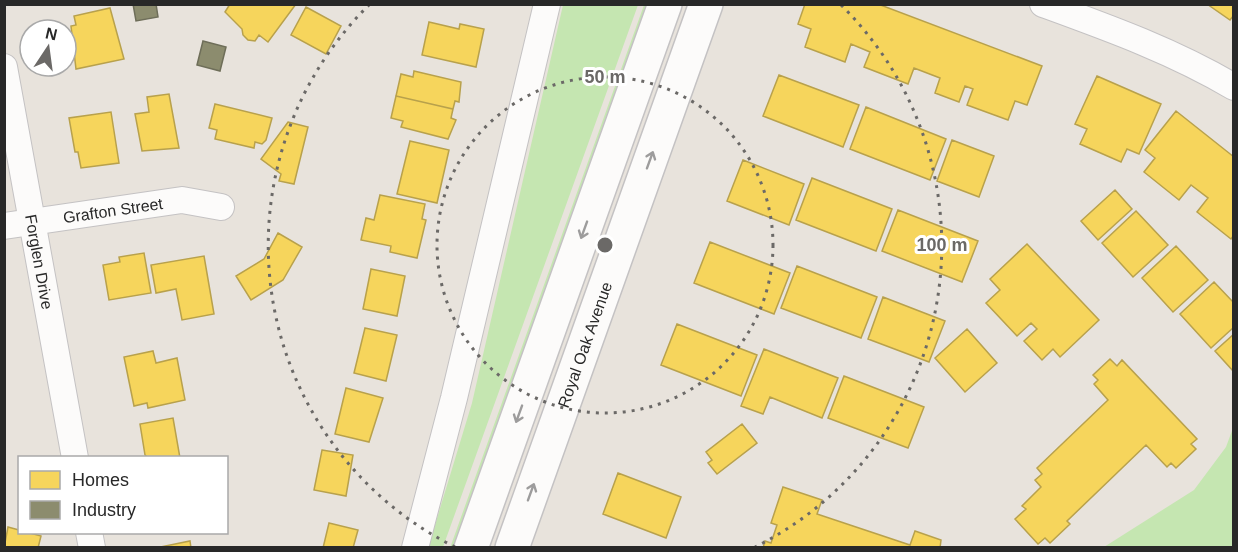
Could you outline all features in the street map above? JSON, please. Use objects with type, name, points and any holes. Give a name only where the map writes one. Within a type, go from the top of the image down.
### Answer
[{"type":"main road","points":[[479,545],[665,4]]},
{"type":"main road","name":"Royal Oak Avenue","points":[[512,548],[706,4]]},
{"type":"street","points":[[415,548],[454,398],[547,4]]},
{"type":"street","points":[[1043,4],[1141,40],[1194,63],[1233,87]]},
{"type":"street","name":"Forglen Drive","points":[[4,67],[75,456]]},
{"type":"street","name":"Grafton Street","points":[[4,226],[182,200],[221,207]]},
{"type":"green space","points":[[563,5],[638,5],[443,547],[428,548],[472,403]]},
{"type":"green space","points":[[644,5],[649,5],[456,547],[450,548]]},
{"type":"green space","points":[[1233,428],[1233,547],[1104,547],[1194,490],[1226,447]]},
{"type":"building: Homes","points":[[230,4],[296,4],[268,42],[259,35],[255,41],[248,40],[243,35],[242,29],[225,12]]},
{"type":"building: Homes","points":[[805,4],[878,4],[1042,66],[1027,105],[1015,101],[1008,120],[967,105],[973,89],[965,86],[959,102],[935,93],[940,78],[914,68],[908,84],[864,67],[870,52],[851,44],[845,62],[805,47],[811,29],[798,24]]},
{"type":"building: Homes","points":[[1207,4],[1234,4],[1234,15],[1230,20]]},
{"type":"building: Homes","points":[[306,7],[341,26],[326,54],[291,35]]},
{"type":"building: Homes","points":[[110,8],[124,59],[78,69],[78,18],[74,16]]},
{"type":"building: Homes","points":[[429,22],[459,29],[460,24],[484,29],[476,67],[422,55]]},
{"type":"building: Homes","points":[[414,71],[461,82],[459,102],[455,101],[453,109],[396,96],[401,74],[413,77]]},
{"type":"building: Homes","points":[[779,75],[859,105],[843,147],[763,116]]},
{"type":"building: Homes","points":[[1097,76],[1161,104],[1139,154],[1127,149],[1121,162],[1080,144],[1087,129],[1075,124]]},
{"type":"building: Homes","points":[[169,94],[179,148],[142,151],[135,114],[149,112],[147,97]]},
{"type":"building: Homes","points":[[396,96],[453,109],[451,118],[456,120],[448,139],[401,127],[403,121],[391,118]]},
{"type":"building: Homes","points":[[215,104],[272,118],[266,140],[262,144],[255,142],[254,148],[215,139],[217,130],[209,128]]},
{"type":"building: Homes","points":[[866,107],[946,139],[930,180],[850,149]]},
{"type":"building: Homes","points":[[1176,111],[1234,157],[1234,235],[1231,239],[1197,212],[1208,198],[1191,185],[1179,200],[1144,172],[1155,158],[1145,150]]},
{"type":"building: Homes","points":[[111,112],[119,163],[81,168],[78,152],[75,152],[69,118]]},
{"type":"building: Homes","points":[[288,122],[308,127],[294,184],[279,181],[281,174],[261,159]]},
{"type":"building: Homes","points":[[952,140],[994,156],[979,197],[937,181]]},
{"type":"building: Homes","points":[[410,141],[449,150],[437,203],[397,194]]},
{"type":"building: Homes","points":[[743,160],[804,184],[789,225],[727,201]]},
{"type":"building: Homes","points":[[812,178],[892,209],[876,251],[796,220]]},
{"type":"building: Homes","points":[[1115,190],[1132,209],[1098,240],[1081,221]]},
{"type":"building: Homes","points":[[380,195],[425,204],[422,219],[426,220],[417,258],[390,252],[391,246],[361,240],[366,218],[374,220]]},
{"type":"building: Homes","points":[[898,210],[978,241],[962,282],[882,251]]},
{"type":"building: Homes","points":[[1136,211],[1168,245],[1133,277],[1102,243]]},
{"type":"building: Homes","points":[[278,233],[302,247],[283,280],[251,300],[236,276],[264,259]]},
{"type":"building: Homes","points":[[710,242],[790,273],[774,314],[694,283]]},
{"type":"building: Homes","points":[[1027,244],[1099,320],[1060,357],[1053,349],[1042,360],[1024,341],[1037,329],[1031,323],[1017,336],[986,303],[1000,290],[990,279]]},
{"type":"building: Homes","points":[[1176,246],[1208,280],[1173,312],[1142,278]]},
{"type":"building: Homes","points":[[144,253],[151,293],[109,300],[103,265],[120,262],[119,257]]},
{"type":"building: Homes","points":[[204,256],[214,314],[182,320],[176,289],[156,293],[151,265]]},
{"type":"building: Homes","points":[[797,266],[877,297],[861,338],[781,308]]},
{"type":"building: Homes","points":[[371,269],[405,276],[397,316],[363,309]]},
{"type":"building: Homes","points":[[1214,282],[1234,303],[1234,327],[1211,348],[1180,314]]},
{"type":"building: Homes","points":[[883,297],[945,321],[929,362],[868,339]]},
{"type":"building: Homes","points":[[677,324],[757,355],[741,396],[661,365]]},
{"type":"building: Homes","points":[[365,328],[397,335],[386,381],[354,373]]},
{"type":"building: Homes","points":[[967,329],[997,363],[965,392],[935,358]]},
{"type":"building: Homes","points":[[1234,334],[1234,372],[1215,351]]},
{"type":"building: Homes","points":[[764,349],[838,378],[822,418],[770,397],[763,414],[741,406]]},
{"type":"building: Homes","points":[[153,351],[156,363],[177,358],[185,400],[148,408],[147,403],[134,406],[124,357]]},
{"type":"building: Homes","points":[[1110,359],[1117,366],[1122,360],[1197,439],[1191,444],[1196,449],[1176,468],[1171,463],[1167,467],[1146,445],[1067,521],[1070,524],[1050,543],[1045,538],[1038,544],[1015,519],[1026,509],[1022,506],[1041,487],[1035,480],[1042,474],[1037,468],[1108,400],[1094,384],[1098,380],[1093,375]]},
{"type":"building: Homes","points":[[844,376],[924,407],[908,448],[828,418]]},
{"type":"building: Homes","points":[[346,388],[383,398],[369,442],[335,434]]},
{"type":"building: Homes","points":[[173,418],[180,456],[146,456],[140,424]]},
{"type":"building: Homes","points":[[742,424],[757,443],[717,474],[708,463],[712,460],[706,452]]},
{"type":"building: Homes","points":[[322,450],[353,455],[346,496],[314,490]]},
{"type":"building: Homes","points":[[618,473],[681,497],[666,538],[603,514]]},
{"type":"building: Homes","points":[[783,487],[822,500],[817,514],[910,545],[915,531],[941,540],[940,548],[763,548],[765,541],[771,543],[777,525],[771,523]]},
{"type":"building: Homes","points":[[329,523],[358,530],[353,548],[323,548]]},
{"type":"building: Homes","points":[[8,527],[18,530],[18,534],[41,536],[38,548],[4,548]]},
{"type":"building: Homes","points":[[190,541],[191,548],[160,548],[160,547]]},
{"type":"building: Industry","points":[[133,4],[156,4],[158,17],[136,21]]},
{"type":"building: Industry","points":[[203,41],[226,47],[220,71],[197,65]]}]
